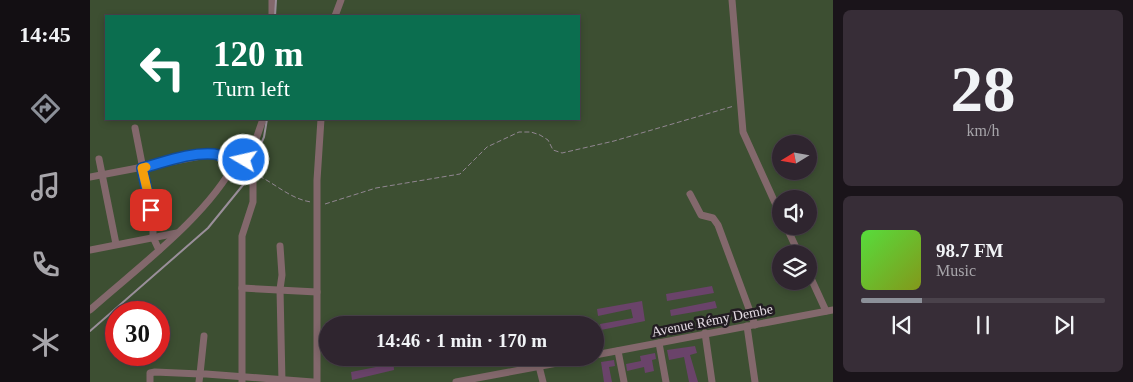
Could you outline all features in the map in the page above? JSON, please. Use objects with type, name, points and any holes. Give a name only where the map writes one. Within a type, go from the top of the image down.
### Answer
[{"type":"street","points":[[272,0],[272,15]]},
{"type":"street","points":[[334,15],[341,0]]},
{"type":"street","points":[[732,0],[741,123],[746,142],[772,197]]},
{"type":"street","points":[[90,177],[211,154],[242,161],[249,154],[263,120]]},
{"type":"street","points":[[317,382],[317,203],[321,120]]},
{"type":"street","points":[[135,128],[153,220],[153,237],[159,250]]},
{"type":"street","points":[[99,159],[116,244]]},
{"type":"street","points":[[90,310],[177,233],[219,186],[236,161]]},
{"type":"street","points":[[242,379],[242,236],[253,202],[253,172]]},
{"type":"street","points":[[690,194],[701,215],[713,218],[718,225],[751,325],[755,382]]},
{"type":"street","points":[[90,250],[177,233]]},
{"type":"street","points":[[280,246],[282,275],[280,289],[281,381]]},
{"type":"street","points":[[242,288],[317,292]]},
{"type":"street","points":[[817,288],[830,310]]},
{"type":"street","name":"Avenue Rémy Dembe","points":[[604,353],[830,310]]},
{"type":"street","points":[[705,333],[712,382]]},
{"type":"street","points":[[200,378],[204,336]]},
{"type":"street","points":[[659,343],[666,382]]},
{"type":"street","points":[[618,351],[624,382]]},
{"type":"street","points":[[456,382],[494,379],[539,366],[543,382]]},
{"type":"street","points":[[150,382],[150,374],[155,372],[200,378],[313,382]]},
{"type":"path","points":[[253,172],[294,198],[330,204],[381,187],[460,174],[487,146],[519,132],[530,132],[540,135],[548,140],[553,150],[562,153],[614,141],[740,104]]},
{"type":"green space","points":[[90,0],[833,0],[833,382],[90,382]]},
{"type":"building","points":[[712,286],[714,293],[667,301],[666,294]]},
{"type":"building","points":[[642,301],[645,321],[604,329],[604,323],[633,318],[631,309],[598,316],[597,309]]},
{"type":"building","points":[[715,301],[717,308],[671,316],[670,310]]},
{"type":"building","points":[[695,346],[697,353],[690,355],[698,382],[689,382],[684,357],[669,360],[667,350]]},
{"type":"building","points":[[655,353],[656,359],[652,360],[654,371],[645,373],[644,367],[627,371],[626,364],[641,361],[640,356]]},
{"type":"building","points":[[614,360],[615,366],[609,367],[612,382],[604,382],[602,366],[604,366],[604,362]]},
{"type":"building","points":[[381,366],[394,366],[394,370],[352,380],[351,372]]},
{"type":"railway","points":[[275,15],[276,0]]},
{"type":"railway","points":[[90,331],[208,228],[243,185],[264,137],[267,120]]},
{"type":"slow traffic","points":[[146,167],[142,168],[148,193]]},
{"type":"route","points":[[151,210],[142,168],[188,157],[211,154],[233,160],[244,160]]}]
